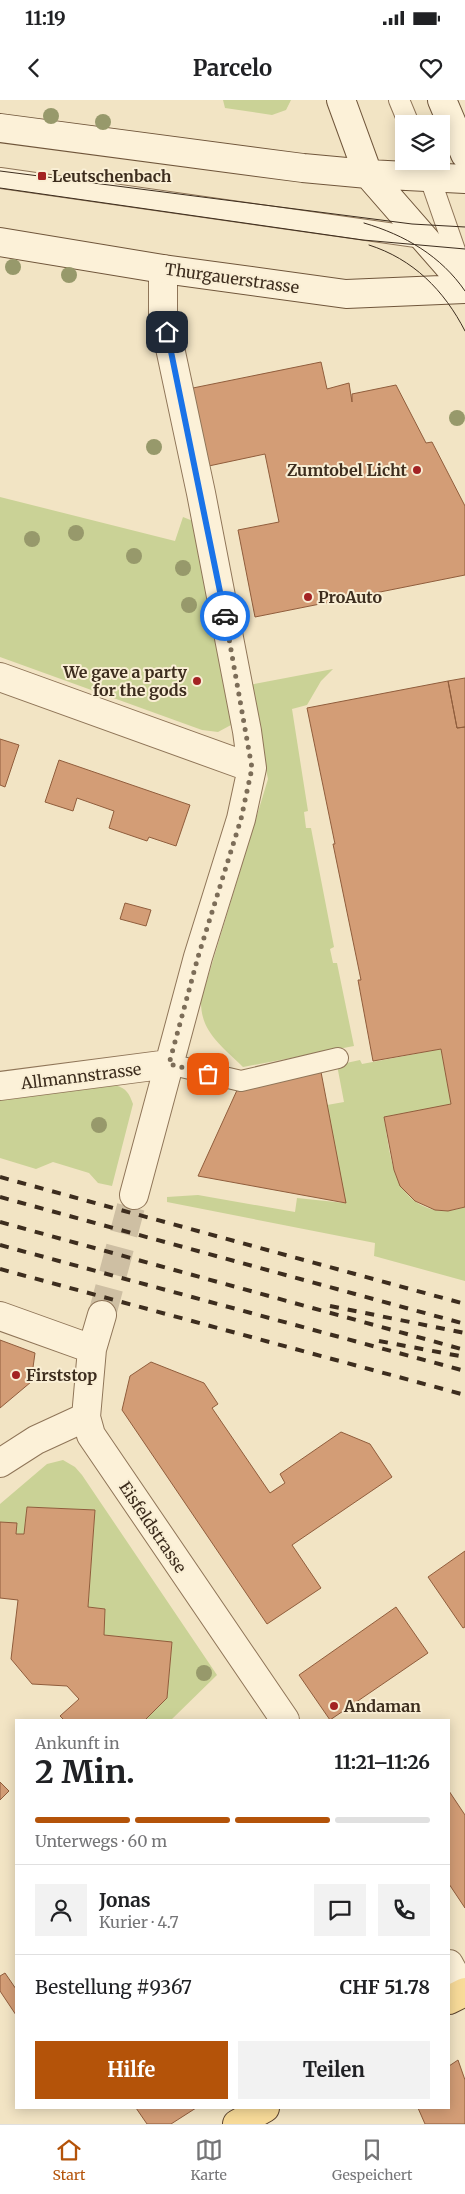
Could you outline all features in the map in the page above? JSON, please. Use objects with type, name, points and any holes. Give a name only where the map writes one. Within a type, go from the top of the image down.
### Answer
[{"type":"main road","points":[[450,2000],[465,1992]]},
{"type":"main road","points":[[237,2124],[263,2109]]},
{"type":"street","points":[[342,100],[368,174],[465,285]]},
{"type":"street","points":[[442,100],[465,154]]},
{"type":"street","points":[[0,128],[303,168],[368,174],[415,170]]},
{"type":"street","points":[[431,170],[465,179]]},
{"type":"street","name":"Thurgauerstrasse","points":[[0,242],[163,269],[346,294],[465,289]]},
{"type":"street","points":[[134,1195],[198,957],[241,819],[252,768],[247,731],[208,531],[163,315],[163,269]]},
{"type":"street","points":[[0,677],[252,768]]},
{"type":"street","name":"Allmannstrasse","points":[[0,1086],[169,1064]]},
{"type":"street","name":"Eisfeldstrasse","points":[[102,1315],[92,1350],[86,1417],[91,1435],[283,1719]]},
{"type":"street","points":[[0,1316],[92,1350]]},
{"type":"street","points":[[0,1463],[36,1440],[86,1417]]},
{"type":"street","points":[[450,1966],[465,1992]]},
{"type":"lane","points":[[399,100],[405,115]]},
{"type":"lane","points":[[427,170],[465,279]]},
{"type":"lane","points":[[0,178],[423,238]]},
{"type":"lane","name":"Allmannstrasse","points":[[169,1064],[240,1081],[338,1058]]},
{"type":"green space","points":[[223,100],[291,100],[286,110],[272,115],[225,108]]},
{"type":"green space","points":[[0,497],[175,541],[183,517],[193,521],[230,699],[231,725],[218,732],[202,730],[0,657]]},
{"type":"green space","points":[[333,669],[321,681],[307,705],[292,709],[308,811],[304,812],[306,828],[311,828],[334,947],[330,949],[333,963],[337,963],[354,1046],[243,1067],[220,1045],[208,1030],[204,1021],[201,1000],[268,779],[249,685]]},
{"type":"green space","points":[[441,1049],[451,1104],[384,1117],[395,1171],[400,1184],[408,1194],[418,1203],[435,1210],[448,1211],[465,1207],[465,1281],[374,1256],[375,1243],[167,1202],[167,1197],[198,1195],[295,1212],[297,1198],[345,1203],[327,1105],[344,1102],[337,1065],[360,1060],[362,1064]]},
{"type":"green space","points":[[115,1085],[127,1092],[133,1104],[112,1186],[98,1183],[89,1173],[53,1162],[36,1169],[0,1158],[0,1098]]},
{"type":"green space","points":[[63,1460],[75,1467],[82,1475],[217,1675],[172,1719],[146,1719],[167,1698],[172,1643],[104,1635],[105,1609],[88,1607],[95,1510],[27,1507],[24,1534],[16,1534],[0,1522],[0,1504],[47,1464]]},
{"type":"building","points":[[321,362],[327,389],[349,383],[352,402],[352,394],[396,385],[426,443],[432,442],[465,506],[465,575],[255,617],[238,530],[279,522],[265,454],[204,467],[188,389]]},
{"type":"building","points":[[465,678],[465,727],[457,728],[448,681]]},
{"type":"building","points":[[448,681],[457,728],[465,727],[465,1207],[448,1211],[435,1210],[415,1201],[400,1186],[394,1170],[384,1117],[451,1104],[441,1049],[373,1061],[358,980],[361,980],[307,708]]},
{"type":"building","points":[[0,739],[19,745],[5,787],[0,785]]},
{"type":"building","points":[[59,760],[190,805],[176,846],[149,837],[147,841],[109,828],[114,811],[77,798],[73,811],[45,802]]},
{"type":"building","points":[[125,903],[151,910],[146,926],[120,919]]},
{"type":"building","points":[[321,1072],[346,1203],[198,1176],[238,1088]]},
{"type":"building","name":"Firststop","points":[[0,1340],[35,1353],[31,1382],[0,1408]]},
{"type":"building","points":[[151,1362],[204,1383],[218,1404],[212,1408],[270,1493],[285,1483],[280,1474],[341,1432],[370,1444],[392,1477],[292,1545],[321,1588],[267,1624],[122,1410],[130,1376]]},
{"type":"building","points":[[27,1507],[95,1510],[88,1607],[105,1609],[104,1635],[172,1642],[167,1698],[146,1719],[63,1719],[60,1716],[79,1699],[67,1686],[32,1684],[11,1659],[18,1600],[0,1598],[0,1522],[17,1523],[16,1534],[24,1534]]},
{"type":"building","points":[[465,1551],[465,1627],[463,1628],[428,1577]]},
{"type":"building","points":[[396,1607],[428,1653],[331,1719],[329,1719],[299,1675]]},
{"type":"building","points":[[0,1782],[9,1791],[0,1800]]},
{"type":"building","points":[[450,1792],[465,1815],[465,1908],[450,1886]]},
{"type":"building","points":[[5,1973],[15,1988],[15,2014],[0,1991],[0,1976]]},
{"type":"building","points":[[458,2060],[465,2080],[465,2124],[425,2124],[418,2109],[450,2109],[450,2065]]},
{"type":"building","points":[[137,2109],[194,2109],[171,2124],[147,2124]]},
{"type":"tunnel","points":[[102,1315],[134,1195]]},
{"type":"tram line","points":[[0,171],[412,224],[465,227]]},
{"type":"tram line","points":[[0,188],[363,240],[465,249]]},
{"type":"tram line","points":[[364,223],[394,234],[421,248],[445,267],[465,291]]},
{"type":"tram line","points":[[369,245],[400,259],[426,278],[447,302],[465,331]]},
{"type":"railway","points":[[0,1177],[465,1304]]},
{"type":"railway","points":[[0,1197],[465,1324]]},
{"type":"railway","points":[[0,1222],[465,1350]]},
{"type":"railway","points":[[0,1245],[465,1371]]},
{"type":"railway","points":[[0,1269],[465,1395]]},
{"type":"railway","points":[[330,1306],[465,1333]]},
{"type":"railway","points":[[379,1341],[465,1357]]},
{"type":"way so far","points":[[208,1074],[169,1064],[198,957],[241,819],[252,768],[247,731],[225,616]]},
{"type":"place","name":"Leutschenbach","points":[[42,176]]},
{"type":"place","name":"Zumtobel Licht","points":[[417,470]]},
{"type":"place","name":"ProAuto","points":[[308,597]]},
{"type":"place","name":"We gave a party for the gods","points":[[197,681]]},
{"type":"place","name":"Firststop","points":[[16,1375]]},
{"type":"place","name":"Andaman","points":[[334,1706]]},
{"type":"route","points":[[167,332],[225,616]]}]
